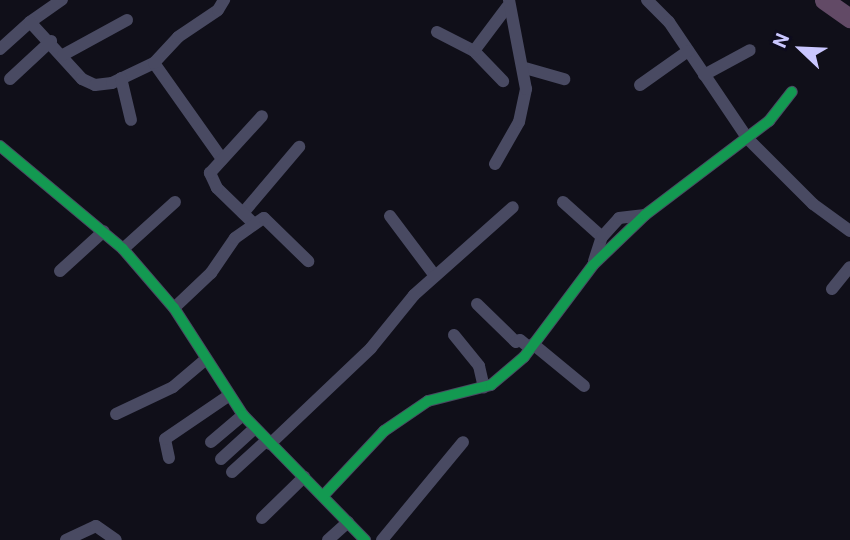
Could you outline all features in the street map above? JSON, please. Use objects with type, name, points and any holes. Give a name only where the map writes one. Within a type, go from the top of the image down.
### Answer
[{"type":"highway","points":[[824,0],[850,18]]},
{"type":"street","points":[[0,49],[30,22],[62,0]]},
{"type":"street","points":[[30,22],[51,41],[82,79],[95,85],[121,78],[154,62],[178,37],[218,10],[224,0]]},
{"type":"street","points":[[647,0],[688,51],[748,139],[813,204],[850,231]]},
{"type":"street","points":[[474,51],[508,4]]},
{"type":"street","points":[[495,164],[522,114],[525,68],[508,4]]},
{"type":"street","points":[[63,55],[127,20]]},
{"type":"street","points":[[437,32],[474,51],[503,81]]},
{"type":"street","points":[[10,79],[51,41]]},
{"type":"street","points":[[704,75],[750,50]]},
{"type":"street","points":[[640,85],[688,51]]},
{"type":"street","points":[[154,62],[222,159]]},
{"type":"street","points":[[525,68],[564,79]]},
{"type":"street","points":[[121,78],[131,120]]},
{"type":"street","points":[[323,496],[384,431],[428,401],[484,387],[532,346],[593,265],[645,215],[748,139],[792,92]]},
{"type":"street","points":[[254,224],[217,188],[210,173],[262,116]]},
{"type":"street","points":[[0,146],[123,249],[174,308],[228,396],[243,415],[366,540]]},
{"type":"street","points":[[243,213],[299,147]]},
{"type":"street","points":[[123,249],[175,202]]},
{"type":"street","points":[[563,202],[602,237]]},
{"type":"street","points":[[232,472],[269,442],[371,348],[435,276],[513,207]]},
{"type":"street","points":[[593,265],[602,237],[619,218],[645,215]]},
{"type":"street","points":[[390,216],[435,276]]},
{"type":"street","points":[[174,308],[211,273],[235,239],[264,218],[308,261]]},
{"type":"street","points":[[60,271],[104,231]]},
{"type":"street","points":[[832,289],[850,267]]},
{"type":"street","points":[[477,304],[516,342],[520,340],[532,346],[584,386]]},
{"type":"street","points":[[454,335],[479,366],[484,387]]},
{"type":"street","points":[[116,414],[173,387],[205,360]]},
{"type":"street","points":[[169,458],[165,439],[228,396]]},
{"type":"street","points":[[211,442],[243,415]]},
{"type":"street","points":[[221,459],[255,428]]},
{"type":"street","points":[[382,540],[463,442]]},
{"type":"street","points":[[262,518],[303,477]]},
{"type":"street","points":[[328,540],[348,522]]},
{"type":"street","points":[[66,540],[96,526],[116,540]]},
{"type":"cycle path","points":[[323,496],[384,431],[428,401],[491,385],[524,357],[593,265],[645,215],[769,121],[792,92]]},
{"type":"cycle path","points":[[0,146],[123,249],[174,308],[243,415],[365,540]]}]
